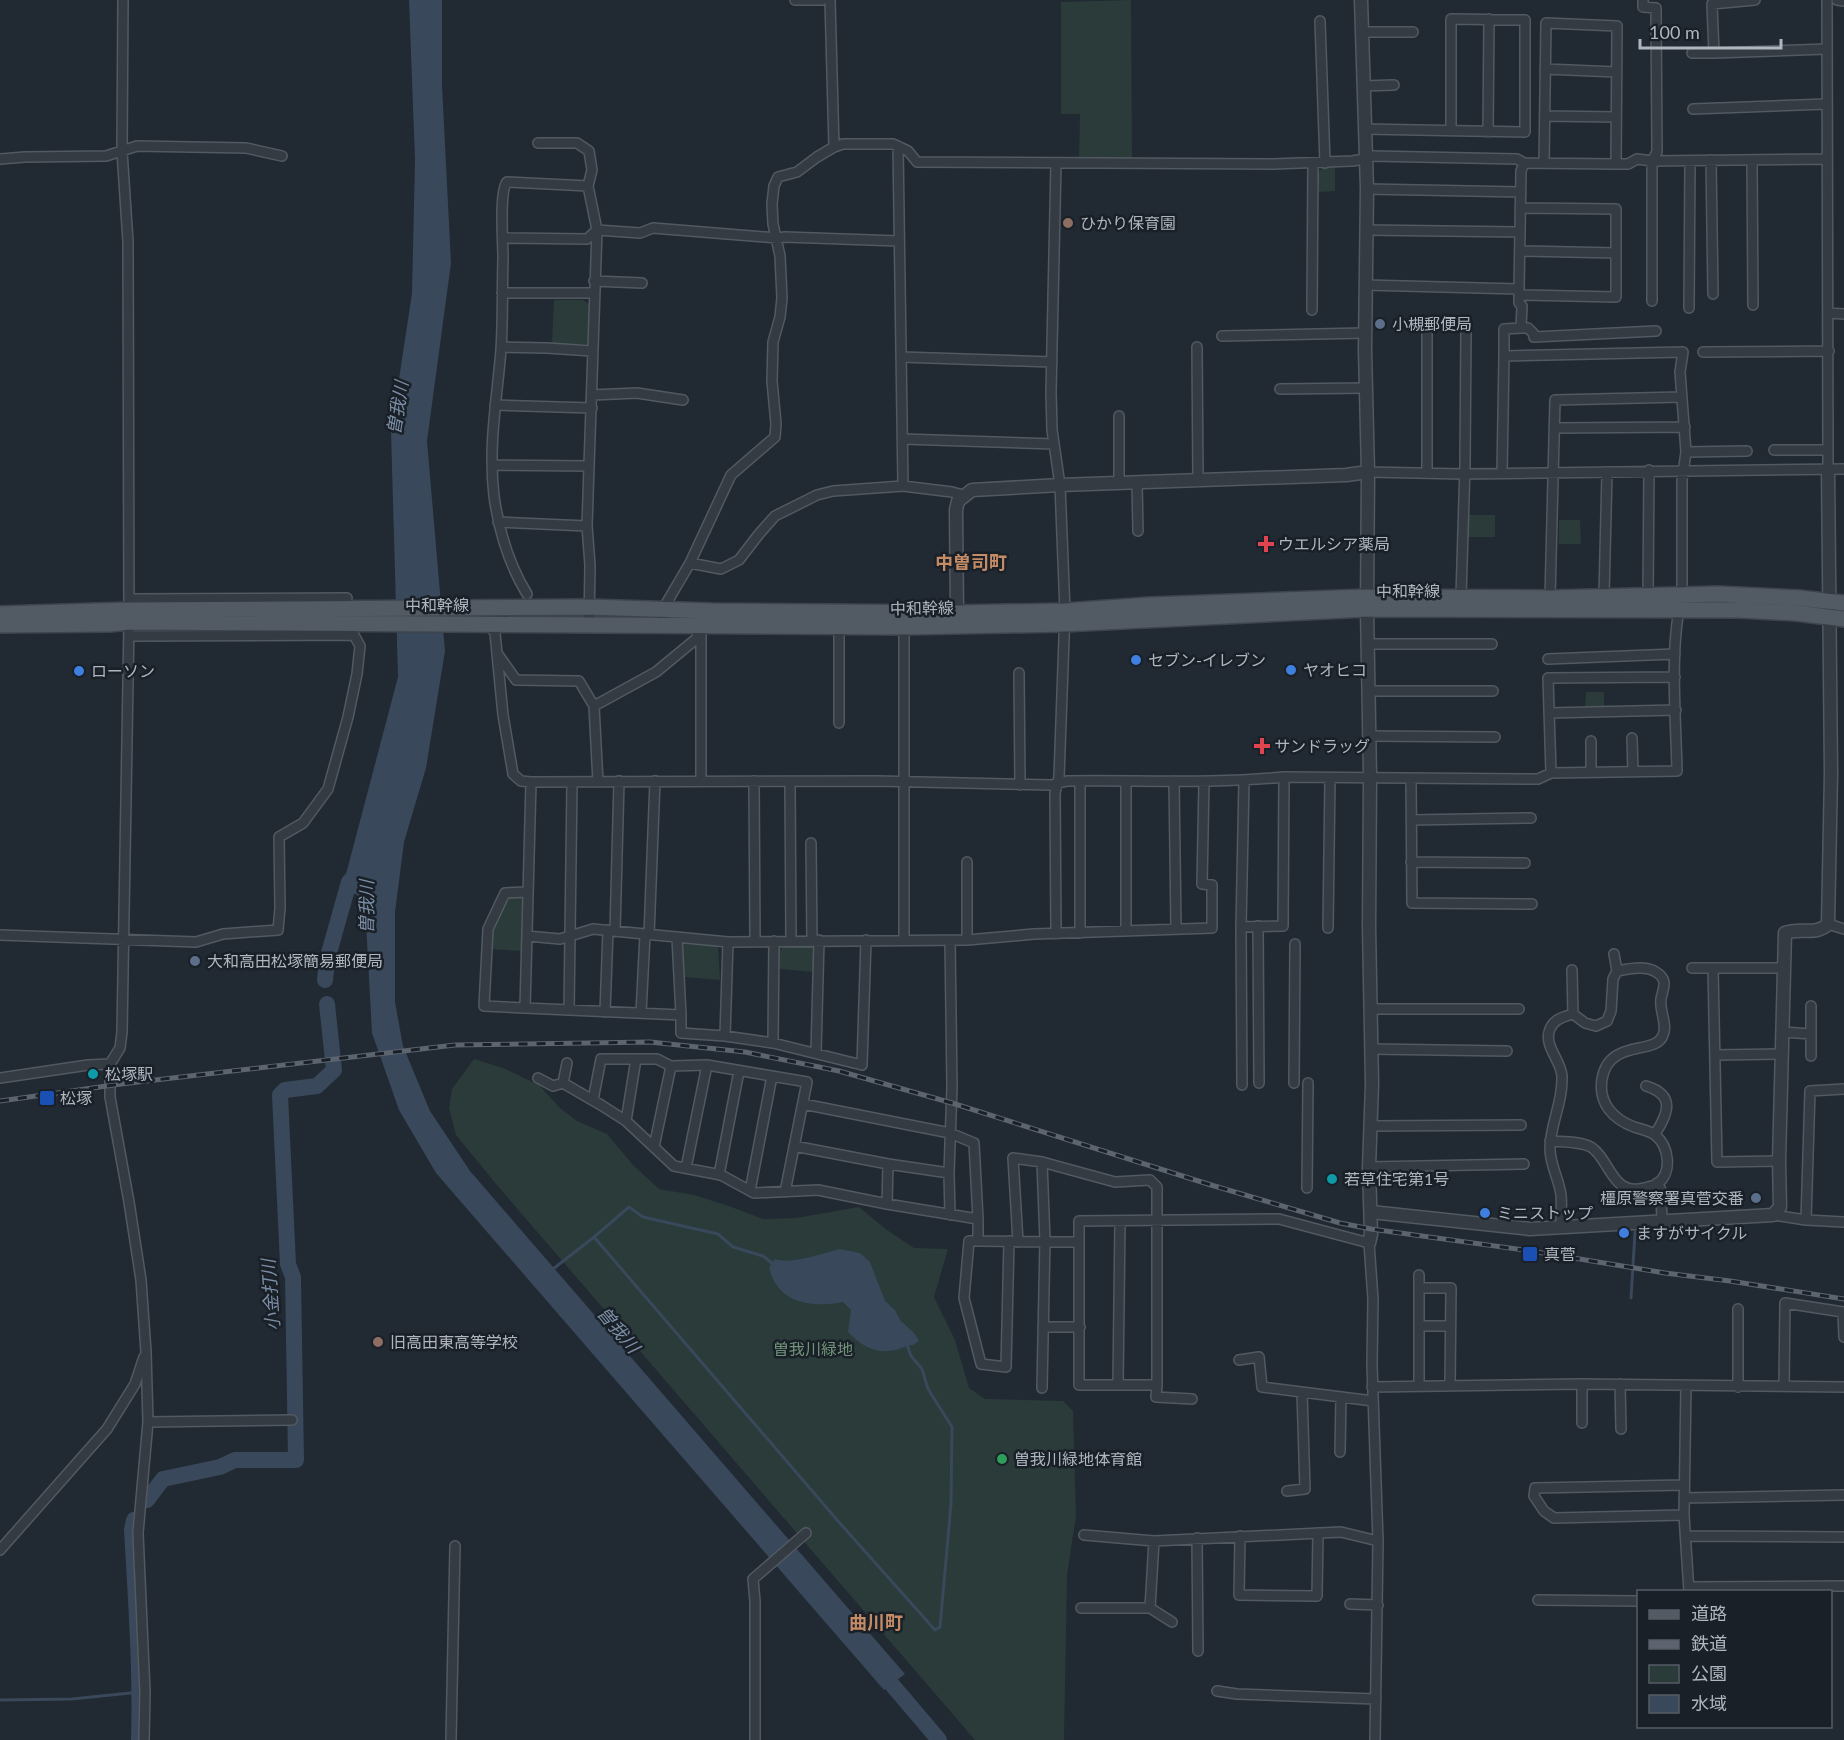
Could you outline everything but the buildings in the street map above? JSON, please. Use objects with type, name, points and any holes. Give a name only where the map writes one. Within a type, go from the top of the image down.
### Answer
[{"type":"main road","name":"中和幹線","points":[[483,618],[589,608],[663,609],[702,618],[839,627],[904,627],[1065,617],[1150,605],[1680,603],[1719,594],[1836,602]]},
{"type":"main road","name":"中和幹線","points":[[1367,603],[1461,597],[1648,596],[1680,603],[1740,610],[1837,617]]},
{"type":"main road","name":"中和幹線","points":[[0,614],[129,617],[379,616],[663,626],[702,618],[957,613],[1065,617]]},
{"type":"main road","name":"中和幹線","points":[[0,626],[110,624],[129,617]]},
{"type":"street","points":[[123,0],[122,151],[128,242],[129,617],[122,1032],[120,1048],[110,1064],[110,1097],[141,1280],[146,1352],[148,1422],[138,1533],[145,1692],[144,1740]]},
{"type":"street","points":[[795,0],[822,0]]},
{"type":"street","points":[[830,0],[834,147]]},
{"type":"street","points":[[1361,0],[1367,189],[1365,388],[1368,472],[1371,1009],[1369,1243],[1373,1299],[1372,1387],[1378,1541],[1375,1740]]},
{"type":"street","points":[[1643,0],[1643,7],[1656,8],[1657,152],[1652,161],[1652,301]]},
{"type":"street","points":[[1714,52],[1712,4],[1755,0]]},
{"type":"street","points":[[1827,0],[1828,469],[1837,617],[1828,924]]},
{"type":"street","points":[[1837,0],[1844,1]]},
{"type":"street","points":[[1365,129],[1488,132],[1526,132],[1525,20],[1451,19],[1451,131]]},
{"type":"street","points":[[1488,132],[1489,19]]},
{"type":"street","points":[[1320,21],[1325,163]]},
{"type":"street","points":[[1544,163],[1546,23],[1617,26],[1616,164]]},
{"type":"street","points":[[1362,32],[1413,32]]},
{"type":"street","points":[[1692,53],[1827,49]]},
{"type":"street","points":[[1545,69],[1617,72]]},
{"type":"street","points":[[1363,86],[1394,85]]},
{"type":"street","points":[[1693,109],[1827,104]]},
{"type":"street","points":[[1545,116],[1616,117]]},
{"type":"street","points":[[538,143],[577,143],[589,151],[592,170],[588,186],[597,230],[587,525],[590,564],[589,625]]},
{"type":"street","points":[[663,626],[663,609],[690,563],[731,475],[776,437],[772,381],[773,342],[780,318],[782,298],[780,256],[773,224],[774,186],[778,177],[797,172],[834,147],[843,144],[893,144],[908,152],[917,162],[1325,163],[1365,159],[1372,156],[1517,159],[1524,163],[1616,164],[1628,164],[1636,159],[1652,161],[1827,159]]},
{"type":"street","points":[[0,159],[106,156],[137,146],[246,148],[282,156]]},
{"type":"street","points":[[898,146],[903,486]]},
{"type":"street","points":[[1689,308],[1690,160]]},
{"type":"street","points":[[1712,160],[1713,294]]},
{"type":"street","points":[[1752,160],[1753,305]]},
{"type":"street","points":[[1056,163],[1051,392],[1054,444],[1060,485],[1065,617],[1059,777],[1055,793],[1056,934]]},
{"type":"street","points":[[1312,310],[1314,163]]},
{"type":"street","points":[[1521,328],[1520,208],[1521,171],[1524,163]]},
{"type":"street","points":[[527,594],[515,574],[501,538],[494,494],[495,405],[501,347],[502,198],[504,185],[507,182],[588,186]]},
{"type":"street","points":[[1367,189],[1521,192]]},
{"type":"street","points":[[1365,285],[1616,297],[1616,209],[1520,208]]},
{"type":"street","points":[[503,238],[587,239],[597,230],[640,233],[653,228],[777,238],[899,241]]},
{"type":"street","points":[[1366,230],[1520,232]]},
{"type":"street","points":[[1520,251],[1616,253]]},
{"type":"street","points":[[594,281],[642,283]]},
{"type":"street","points":[[502,293],[594,293]]},
{"type":"street","points":[[1828,313],[1844,314]]},
{"type":"street","points":[[1502,473],[1504,329],[1528,328],[1534,336],[1656,331]]},
{"type":"street","points":[[1427,330],[1427,473]]},
{"type":"street","points":[[1461,597],[1466,330]]},
{"type":"street","points":[[1222,336],[1365,333]]},
{"type":"street","points":[[501,347],[592,351]]},
{"type":"street","points":[[1197,347],[1198,480]]},
{"type":"street","points":[[1703,352],[1829,351]]},
{"type":"street","points":[[483,618],[495,633],[503,714],[513,774],[521,781],[572,783],[701,780],[1051,785],[1080,781],[1204,782],[1284,777],[1538,779],[1551,773],[1677,771],[1675,654],[1680,603],[1682,480],[1686,452],[1680,372],[1683,352],[1504,356]]},
{"type":"street","points":[[902,357],[1052,362]]},
{"type":"street","points":[[1280,389],[1365,388]]},
{"type":"street","points":[[592,395],[637,393],[683,400]]},
{"type":"street","points":[[1551,598],[1555,400],[1681,397]]},
{"type":"street","points":[[495,405],[592,408]]},
{"type":"street","points":[[1119,416],[1119,484]]},
{"type":"street","points":[[1554,428],[1685,427]]},
{"type":"street","points":[[903,439],[1054,444]]},
{"type":"street","points":[[1774,450],[1828,450]]},
{"type":"street","points":[[1686,452],[1747,451]]},
{"type":"street","points":[[493,465],[589,466]]},
{"type":"street","points":[[957,613],[956,510],[958,501],[972,490],[1346,475],[1368,472],[1463,474],[1844,469]]},
{"type":"street","points":[[1648,596],[1649,470]]},
{"type":"street","points":[[1604,596],[1607,472]]},
{"type":"street","points":[[1137,483],[1138,531]]},
{"type":"street","points":[[690,563],[721,569],[738,560],[775,516],[817,495],[833,491],[903,486],[963,495]]},
{"type":"street","points":[[498,522],[587,525]]},
{"type":"street","points":[[129,617],[347,598]]},
{"type":"street","points":[[0,935],[196,942],[223,934],[278,930],[279,837],[303,823],[328,789],[348,717],[360,646],[354,635],[129,617]]},
{"type":"street","points":[[594,706],[656,672],[696,639],[702,618]]},
{"type":"street","points":[[701,780],[702,618]]},
{"type":"street","points":[[839,627],[839,723]]},
{"type":"street","points":[[904,627],[904,940]]},
{"type":"street","points":[[1368,644],[1492,644]]},
{"type":"street","points":[[496,653],[516,680],[579,681],[594,706],[598,782]]},
{"type":"street","points":[[1548,659],[1675,654]]},
{"type":"street","points":[[1019,673],[1020,785]]},
{"type":"street","points":[[1551,773],[1548,678],[1675,677]]},
{"type":"street","points":[[1369,691],[1493,691]]},
{"type":"street","points":[[1549,713],[1676,710]]},
{"type":"street","points":[[1369,736],[1495,737]]},
{"type":"street","points":[[1632,738],[1633,772]]},
{"type":"street","points":[[1591,741],[1591,771]]},
{"type":"street","points":[[1241,927],[1283,926],[1284,777]]},
{"type":"street","points":[[1328,928],[1330,778]]},
{"type":"street","points":[[1411,779],[1412,903],[1532,904]]},
{"type":"street","points":[[641,1013],[655,781]]},
{"type":"street","points":[[754,781],[755,941]]},
{"type":"street","points":[[1080,781],[1080,933]]},
{"type":"street","points":[[1126,781],[1126,931]]},
{"type":"street","points":[[1174,781],[1176,928]]},
{"type":"street","points":[[1242,1085],[1241,927],[1244,781]]},
{"type":"street","points":[[525,1008],[531,782]]},
{"type":"street","points":[[605,1012],[612,931],[619,782]]},
{"type":"street","points":[[790,782],[791,941]]},
{"type":"street","points":[[527,936],[560,939],[593,929],[728,942],[967,940],[1034,934],[1212,928],[1212,885],[1202,884],[1204,782]]},
{"type":"street","points":[[569,1010],[572,783]]},
{"type":"street","points":[[1411,820],[1531,818]]},
{"type":"street","points":[[811,843],[816,1053]]},
{"type":"street","points":[[966,862],[967,940]]},
{"type":"street","points":[[1411,862],[1525,863]]},
{"type":"street","points":[[528,892],[505,893],[488,929],[484,1006],[681,1016]]},
{"type":"street","points":[[1828,924],[1844,929]]},
{"type":"street","points":[[1773,1215],[1780,1207],[1779,1161],[1785,933],[1792,930],[1819,930],[1828,924]]},
{"type":"street","points":[[1258,926],[1259,1083]]},
{"type":"street","points":[[677,938],[681,1033],[726,1036],[773,1043],[862,1065],[866,940]]},
{"type":"street","points":[[950,940],[952,1109],[950,1215]]},
{"type":"street","points":[[773,1043],[774,941]]},
{"type":"street","points":[[726,1036],[728,942]]},
{"type":"street","points":[[1294,1083],[1295,944]]},
{"type":"street","points":[[1573,1014],[1585,1023],[1596,1026],[1607,1021],[1611,1011],[1613,980],[1617,971],[1614,954]]},
{"type":"street","points":[[1550,1141],[1583,1144],[1591,1147],[1599,1153],[1616,1180],[1627,1188],[1641,1189],[1657,1183],[1664,1174],[1667,1158],[1664,1146],[1655,1134],[1627,1124],[1615,1117],[1606,1107],[1602,1093],[1602,1077],[1609,1063],[1618,1054],[1660,1041],[1665,1033],[1660,1000],[1665,980],[1650,968],[1617,971]]},
{"type":"street","points":[[1692,968],[1784,968]]},
{"type":"street","points":[[1713,968],[1717,1162],[1779,1161]]},
{"type":"street","points":[[1572,970],[1573,1014]]},
{"type":"street","points":[[1811,1006],[1811,1056]]},
{"type":"street","points":[[1371,1009],[1519,1009]]},
{"type":"street","points":[[1561,1227],[1560,1194],[1552,1166],[1550,1141],[1561,1100],[1562,1075],[1548,1038],[1553,1022],[1573,1014]]},
{"type":"street","points":[[1783,1032],[1811,1034]]},
{"type":"street","points":[[1371,1049],[1507,1051]]},
{"type":"street","points":[[1715,1055],[1783,1054]]},
{"type":"street","points":[[593,1100],[602,1059],[657,1059],[671,1066],[707,1065],[807,1082],[785,1192]]},
{"type":"street","points":[[626,1121],[636,1059]]},
{"type":"street","points":[[563,1083],[567,1063]]},
{"type":"street","points":[[0,1078],[110,1064]]},
{"type":"street","points":[[686,1168],[707,1065]]},
{"type":"street","points":[[654,1147],[671,1066]]},
{"type":"street","points":[[719,1175],[738,1071]]},
{"type":"street","points":[[750,1191],[772,1076]]},
{"type":"street","points":[[538,1078],[553,1086],[563,1083],[626,1121],[674,1166],[719,1175],[754,1193],[818,1190],[978,1219]]},
{"type":"street","points":[[1307,1188],[1308,1083]]},
{"type":"street","points":[[1646,1086],[1662,1094],[1667,1104],[1666,1113],[1655,1134]]},
{"type":"street","points":[[1806,1220],[1810,1091],[1844,1089]]},
{"type":"street","points":[[803,1104],[950,1133],[974,1143],[978,1241]]},
{"type":"street","points":[[1371,1126],[1521,1125]]},
{"type":"street","points":[[794,1146],[949,1173]]},
{"type":"street","points":[[1079,1242],[1045,1241],[1013,1241],[969,1241],[964,1298],[981,1364],[1006,1367],[1013,1241],[1013,1158],[1042,1162],[1115,1182],[1150,1180],[1157,1188],[1156,1397],[1192,1399]]},
{"type":"street","points":[[1042,1162],[1045,1241],[1042,1388]]},
{"type":"street","points":[[887,1204],[888,1164]]},
{"type":"street","points":[[1370,1167],[1524,1164]]},
{"type":"street","points":[[1657,1183],[1661,1190],[1662,1221]]},
{"type":"street","points":[[1371,1212],[1530,1229],[1773,1215],[1844,1222]]},
{"type":"street","points":[[1156,1385],[1079,1385],[1079,1221],[1279,1219],[1369,1243]]},
{"type":"street","points":[[1118,1385],[1120,1221]]},
{"type":"street","points":[[1419,1275],[1419,1386]]},
{"type":"street","points":[[1419,1288],[1451,1288],[1450,1386]]},
{"type":"street","points":[[1784,1386],[1785,1303],[1843,1312],[1844,1337]]},
{"type":"street","points":[[1738,1309],[1738,1387]]},
{"type":"street","points":[[1419,1326],[1450,1326]]},
{"type":"street","points":[[1043,1327],[1080,1327]]},
{"type":"street","points":[[0,1550],[106,1429],[135,1384],[146,1352]]},
{"type":"street","points":[[1239,1360],[1259,1357],[1262,1388],[1373,1401]]},
{"type":"street","points":[[1582,1384],[1582,1423]]},
{"type":"street","points":[[1372,1387],[1620,1384],[1844,1388]]},
{"type":"street","points":[[1620,1384],[1621,1429]]},
{"type":"street","points":[[1686,1386],[1684,1515],[1689,1589],[1844,1586]]},
{"type":"street","points":[[1287,1491],[1305,1489],[1302,1392]]},
{"type":"street","points":[[1340,1452],[1341,1397]]},
{"type":"street","points":[[148,1422],[292,1420]]},
{"type":"street","points":[[1684,1485],[1535,1488],[1534,1496],[1545,1511],[1554,1518],[1684,1515]]},
{"type":"street","points":[[1684,1498],[1844,1496]]},
{"type":"street","points":[[1084,1535],[1154,1541],[1341,1532],[1378,1541]]},
{"type":"street","points":[[755,1740],[753,1579],[806,1533]]},
{"type":"street","points":[[1240,1536],[1239,1595],[1317,1596],[1318,1533]]},
{"type":"street","points":[[1686,1536],[1844,1537]]},
{"type":"street","points":[[1197,1538],[1198,1651]]},
{"type":"street","points":[[1150,1608],[1154,1541]]},
{"type":"street","points":[[451,1740],[455,1545]]},
{"type":"street","points":[[1538,1600],[1637,1601]]},
{"type":"street","points":[[1350,1605],[1377,1605]]},
{"type":"street","points":[[1081,1608],[1150,1608],[1172,1622]]},
{"type":"street","points":[[1217,1691],[1237,1694],[1376,1699]]},
{"type":"green space","points":[[1131,0],[1132,158],[1079,158],[1080,114],[1061,114],[1061,2]]},
{"type":"green space","points":[[1335,167],[1335,191],[1317,192],[1318,173],[1322,168]]},
{"type":"green space","points":[[554,300],[583,300],[592,306],[591,344],[552,344]]},
{"type":"green space","points":[[1468,515],[1495,515],[1495,537],[1467,537]]},
{"type":"green space","points":[[1559,520],[1580,520],[1581,544],[1559,544]]},
{"type":"green space","points":[[1586,692],[1604,692],[1604,707],[1585,707]]},
{"type":"green space","points":[[522,898],[521,951],[490,949],[493,926],[509,899]]},
{"type":"green space","points":[[682,942],[718,946],[720,980],[684,977]]},
{"type":"green space","points":[[784,946],[815,946],[814,972],[779,969],[778,952]]},
{"type":"green space","name":"曽我川緑地","points":[[474,1059],[503,1068],[539,1085],[560,1108],[577,1121],[607,1134],[634,1166],[659,1189],[694,1195],[763,1219],[796,1218],[859,1207],[914,1248],[948,1249],[934,1297],[955,1340],[969,1388],[985,1399],[1063,1401],[1073,1411],[1076,1516],[1067,1575],[1064,1740],[975,1740],[456,1135],[449,1108],[452,1089]]},
{"type":"water","points":[[409,0],[442,0],[442,85],[451,263],[427,441],[445,651],[426,768],[404,842],[395,912],[395,1002],[403,1046],[430,1111],[470,1171],[905,1674],[884,1690],[436,1173],[399,1110],[372,1033],[365,904],[356,894],[341,893],[398,677],[391,432],[412,293],[415,160]]},
{"type":"water","points":[[840,1249],[860,1253],[870,1262],[885,1301],[919,1341],[891,1351],[871,1349],[848,1332],[851,1310],[843,1302],[819,1304],[797,1301],[780,1289],[773,1279],[769,1267],[775,1259],[799,1260]]},
{"type":"waterway","name":"小金打川","points":[[325,980],[327,960],[349,882],[356,874]]},
{"type":"waterway","name":"小金打川","points":[[147,1500],[163,1479],[220,1467],[235,1460],[296,1460],[293,1277],[288,1264],[280,1095],[285,1090],[317,1086],[334,1070],[327,1004]]},
{"type":"waterway","points":[[772,1263],[763,1256],[733,1247],[718,1234],[643,1217],[629,1207],[594,1237],[838,1521],[935,1630],[940,1627],[951,1504],[952,1427],[928,1389],[922,1369],[911,1356],[907,1345]]},
{"type":"waterway","points":[[1631,1298],[1635,1232]]},
{"type":"waterway","points":[[553,1269],[594,1237]]},
{"type":"waterway","name":"小金打川","points":[[134,1520],[132,1530],[139,1661],[139,1740]]},
{"type":"waterway","name":"曽我川","points":[[877,1667],[939,1740]]},
{"type":"waterway","points":[[0,1700],[72,1699],[140,1692]]},
{"type":"railway","points":[[0,1101],[121,1084],[455,1045],[650,1042],[745,1052],[839,1071],[952,1103],[1211,1185],[1340,1223],[1844,1299]]},
{"type":"place","name":"ひかり保育園","points":[[1068,223]]},
{"type":"place","name":"小槻郵便局","points":[[1380,324]]},
{"type":"place","name":"ウエルシア薬局","points":[[1266,544]]},
{"type":"place","name":"セブン-イレブン","points":[[1136,660]]},
{"type":"place","name":"ヤオヒコ","points":[[1291,670]]},
{"type":"place","name":"ローソン","points":[[79,671]]},
{"type":"place","name":"サンドラッグ","points":[[1262,746]]},
{"type":"place","name":"大和高田松塚簡易郵便局","points":[[195,961]]},
{"type":"place","name":"松塚駅","points":[[93,1074]]},
{"type":"place","name":"松塚","points":[[47,1098]]},
{"type":"place","name":"若草住宅第1号","points":[[1332,1179]]},
{"type":"place","name":"橿原警察署真菅交番","points":[[1756,1198]]},
{"type":"place","name":"ミニストップ","points":[[1485,1213]]},
{"type":"place","name":"ますがサイクル","points":[[1624,1233]]},
{"type":"place","name":"真菅","points":[[1530,1254]]},
{"type":"place","name":"旧高田東高等学校","points":[[378,1342]]},
{"type":"place","name":"曽我川緑地体育館","points":[[1002,1459]]},
{"type":"district","name":"中曽司町","points":[[971,563]]},
{"type":"district","name":"曲川町","points":[[876,1623]]}]
